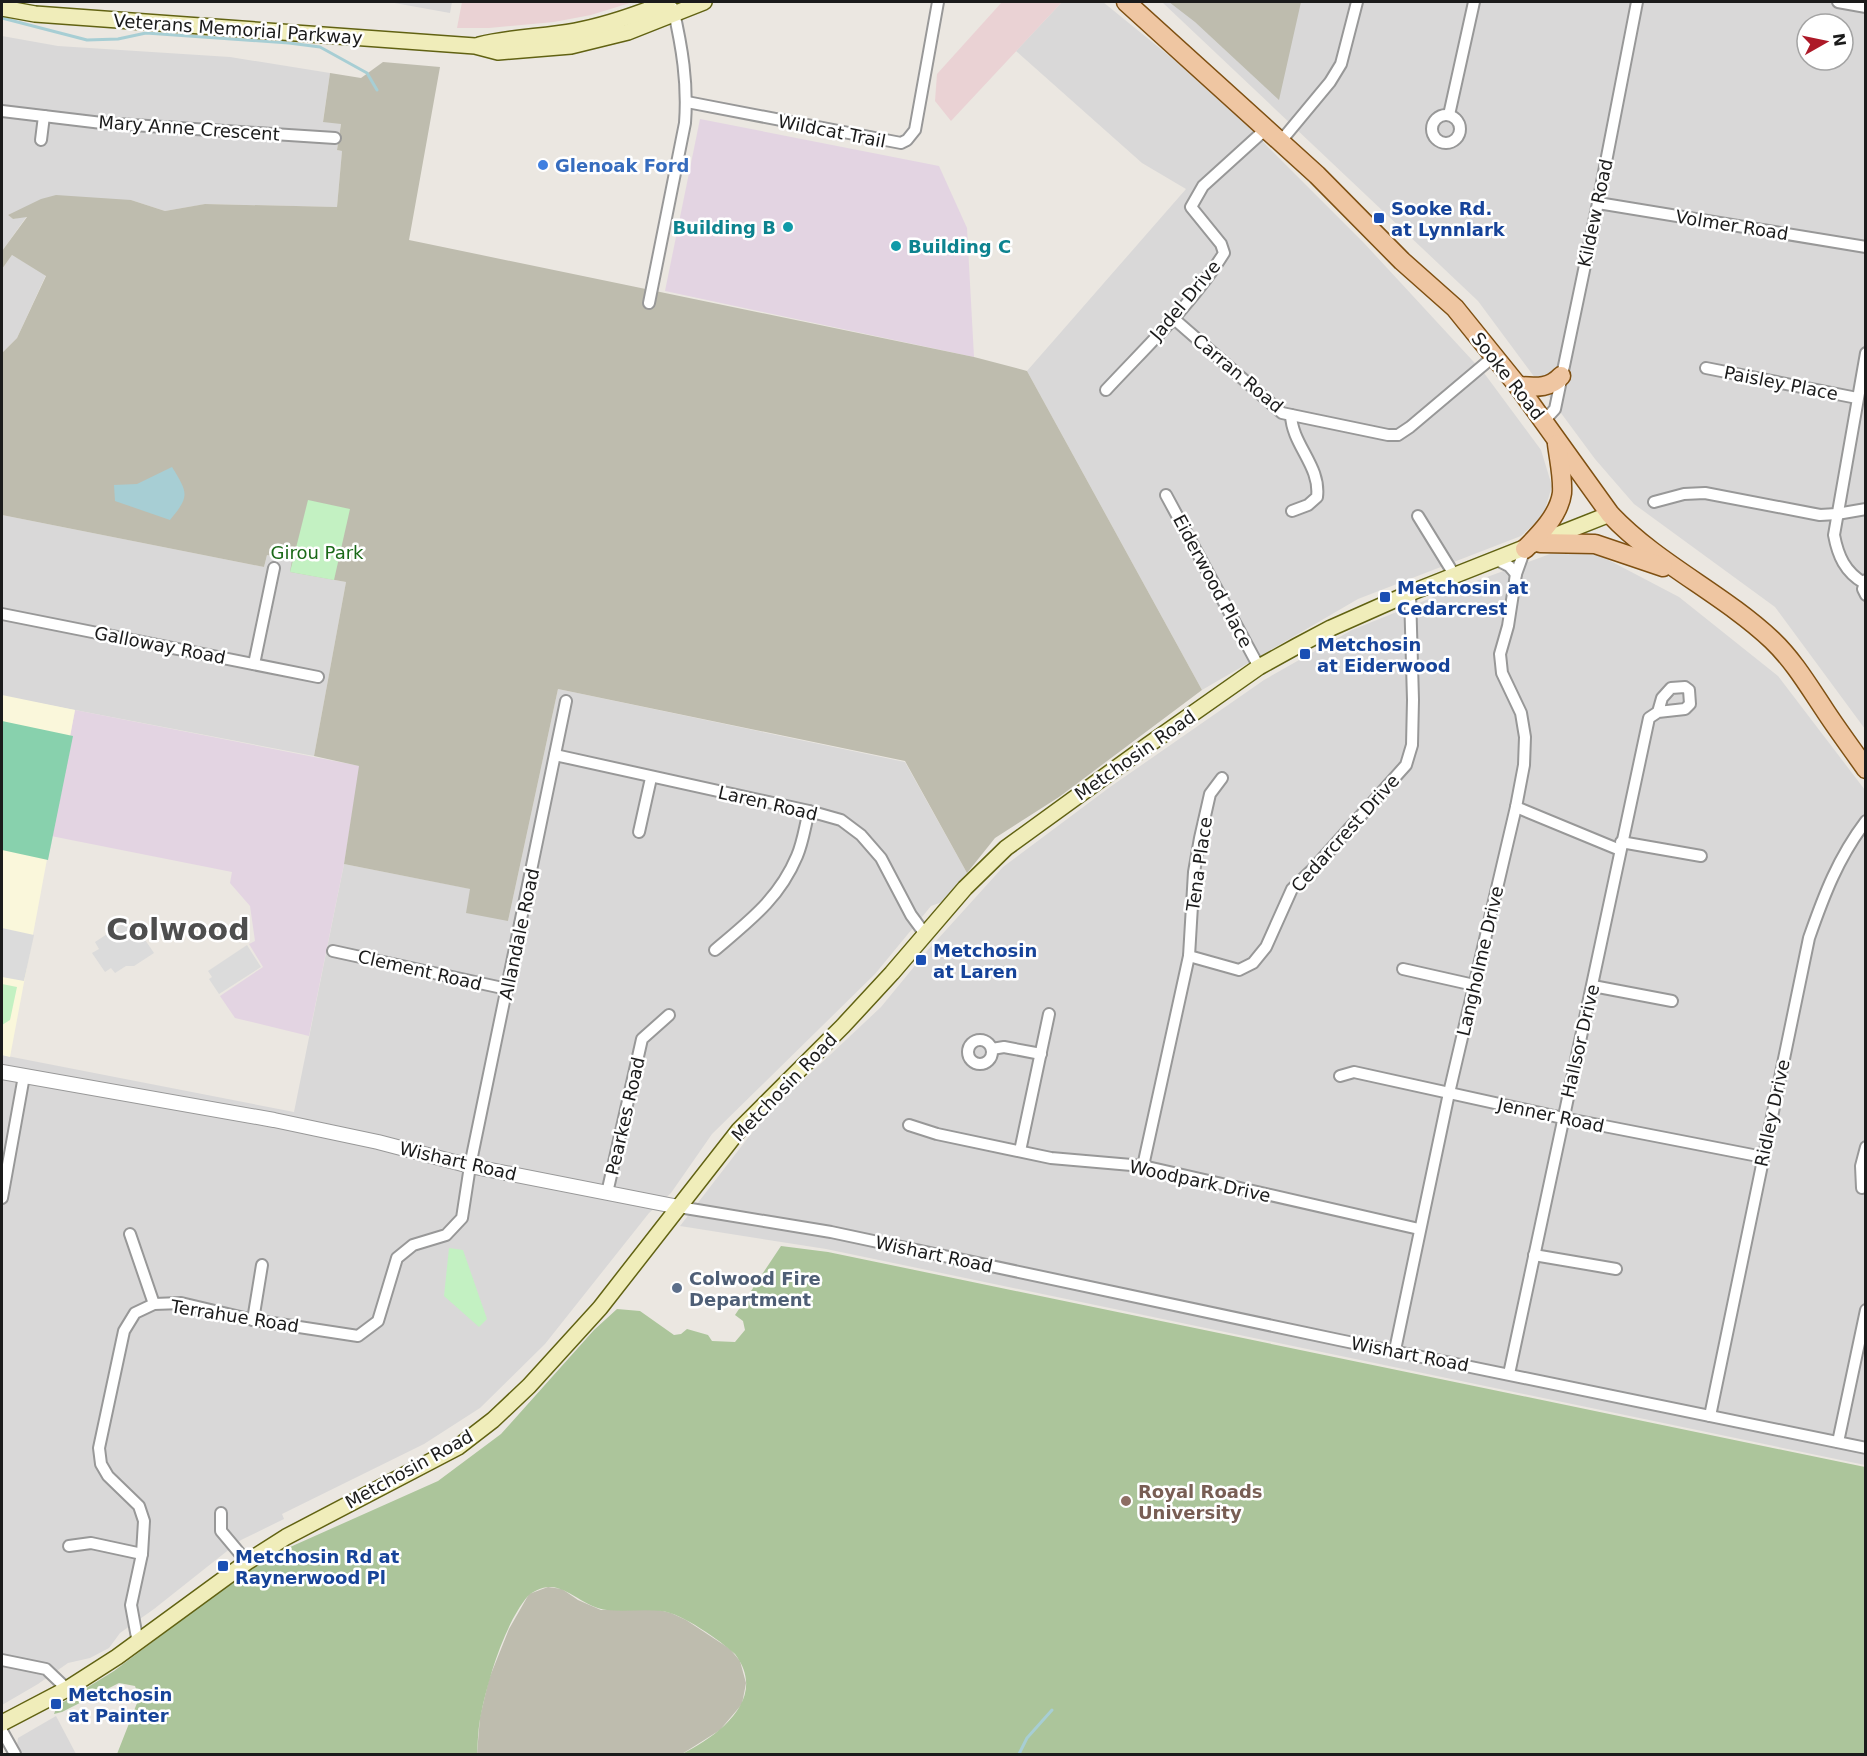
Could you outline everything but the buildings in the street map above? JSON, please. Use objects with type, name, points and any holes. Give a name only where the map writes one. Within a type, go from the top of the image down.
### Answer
[{"type":"main road","name":"Veterans Memorial Parkway","points":[[2,8],[35,14],[475,46],[498,40],[577,31],[671,6],[704,2]]},
{"type":"main road","name":"Sooke Road","points":[[1126,2],[1281,141],[1402,261],[1455,308],[1518,386],[1610,514],[1626,532],[1738,611],[1773,641],[1795,665],[1866,769]]},
{"type":"main road","points":[[1518,386],[1546,387],[1552,385],[1561,376]]},
{"type":"main road","points":[[1532,546],[1551,518],[1562,493],[1556,440]]},
{"type":"main road","name":"Metchosin Road","points":[[2,1723],[67,1689],[138,1643],[247,1562],[320,1518],[458,1447],[493,1420],[529,1386],[593,1316],[739,1130],[843,1026],[965,888],[1006,848],[1259,667],[1331,628],[1410,593],[1610,514]]},
{"type":"main road","points":[[1532,546],[1595,544],[1618,550],[1690,577]]},
{"type":"street","name":"Wildcat Trail","points":[[687,102],[901,143],[912,136],[915,130],[938,2]]},
{"type":"street","points":[[1281,141],[1330,82],[1341,64],[1357,2]]},
{"type":"street","points":[[1449,115],[1474,2]]},
{"type":"street","name":"Kildew Road","points":[[1544,421],[1555,409],[1637,2]]},
{"type":"street","points":[[1838,2],[1866,7]]},
{"type":"street","points":[[649,303],[685,123],[687,102],[684,61],[671,6]]},
{"type":"street","name":"Mary Anne Crescent","points":[[2,111],[102,123],[335,138]]},
{"type":"street","points":[[41,140],[44,116]]},
{"type":"street","name":"Jadel Drive","points":[[1106,390],[1173,318],[1217,265],[1224,253],[1221,244],[1191,207],[1203,186],[1267,128]]},
{"type":"street","name":"Volmer Road","points":[[1598,203],[1866,247]]},
{"type":"street","name":"Carran Road","points":[[1173,318],[1282,413],[1388,435],[1398,435],[1410,427],[1493,357]]},
{"type":"street","points":[[1865,358],[1834,535],[1837,552],[1848,571],[1865,582],[1866,595]]},
{"type":"street","name":"Paisley Place","points":[[1706,368],[1857,398]]},
{"type":"street","points":[[1291,415],[1291,426],[1316,476],[1318,486],[1317,497],[1308,505],[1292,511]]},
{"type":"street","points":[[1654,502],[1684,494],[1705,493],[1820,515],[1866,509]]},
{"type":"street","name":"Eiderwood Place","points":[[1166,495],[1259,667]]},
{"type":"street","points":[[1418,516],[1455,576]]},
{"type":"street","name":"Langholme Drive","points":[[1395,1350],[1419,1229],[1524,765],[1525,737],[1521,712],[1502,673],[1500,654],[1508,626],[1516,574],[1532,546]]},
{"type":"street","points":[[1497,560],[1509,566],[1516,574]]},
{"type":"street","points":[[254,664],[274,568]]},
{"type":"street","name":"Cedarcrest Drive","points":[[1189,956],[1239,970],[1253,963],[1266,947],[1292,890],[1406,765],[1412,745],[1410,593]]},
{"type":"street","name":"Galloway Road","points":[[2,614],[318,677]]},
{"type":"street","name":"Allandale Road","points":[[470,1166],[566,701]]},
{"type":"street","name":"Hallsor Drive","points":[[1509,1374],[1649,718],[1658,712]]},
{"type":"street","name":"Laren Road","points":[[555,755],[841,820],[861,835],[881,858],[911,915],[925,934]]},
{"type":"street","points":[[639,832],[651,778]]},
{"type":"street","name":"Tena Place","points":[[1189,956],[1194,872],[1200,838],[1210,794],[1222,778]]},
{"type":"street","points":[[1516,807],[1621,846],[1701,856]]},
{"type":"street","points":[[715,950],[764,908],[782,885],[797,856],[809,811]]},
{"type":"street","name":"Ridley Drive","points":[[1710,1416],[1809,938],[1825,893],[1848,844],[1866,821]]},
{"type":"street","name":"Clement Road","points":[[333,951],[507,989]]},
{"type":"street","points":[[1143,1166],[1189,956]]},
{"type":"street","points":[[1403,969],[1474,985]]},
{"type":"street","points":[[1593,986],[1672,1001]]},
{"type":"street","points":[[1020,1151],[1049,1014]]},
{"type":"street","name":"Pearkes Road","points":[[607,1193],[642,1039],[669,1015]]},
{"type":"street","points":[[992,1049],[1004,1047],[1041,1054]]},
{"type":"street","name":"Wishart Road","points":[[2,1072],[297,1125],[378,1142],[470,1166],[680,1208],[831,1232],[1866,1448]]},
{"type":"street","name":"Jenner Road","points":[[1340,1076],[1354,1072],[1563,1118],[1763,1157]]},
{"type":"street","points":[[2,1198],[24,1076]]},
{"type":"street","name":"Woodpark Drive","points":[[909,1125],[937,1134],[1051,1158],[1143,1166],[1419,1229]]},
{"type":"street","points":[[1863,1188],[1861,1166],[1866,1147]]},
{"type":"street","name":"Terrahue Road","points":[[138,1643],[131,1605],[142,1554],[144,1521],[139,1506],[108,1476],[101,1464],[99,1448],[124,1331],[135,1313],[154,1304],[182,1303],[253,1320],[358,1336],[378,1321],[397,1258],[413,1245],[446,1235],[462,1218],[470,1166]]},
{"type":"street","points":[[130,1234],[154,1304]]},
{"type":"street","points":[[1534,1255],[1616,1269]]},
{"type":"street","points":[[253,1320],[262,1265]]},
{"type":"street","points":[[1838,1442],[1866,1310]]},
{"type":"street","points":[[221,1512],[221,1531],[247,1562]]},
{"type":"street","points":[[69,1546],[91,1543],[142,1554]]},
{"type":"street","points":[[2,1660],[46,1668],[67,1689]]},
{"type":"street","points":[[2,1731],[15,1755]]},
{"type":"shaded area","points":[[389,2],[452,2],[450,13]]},
{"type":"shaded area","points":[[462,2],[633,2],[591,15],[554,22],[489,28],[457,28]]},
{"type":"shaded area","points":[[1002,2],[1062,2],[951,121],[935,101],[937,74]]},
{"type":"shaded area","points":[[1062,2],[1103,2],[1194,76],[1244,120],[1364,243],[1484,373],[1541,450],[1552,486],[1543,516],[1521,536],[1358,599],[1202,690],[1027,371],[1186,189],[1142,163],[1016,51]]},
{"type":"shaded area","points":[[1162,2],[1865,2],[1865,729],[1775,607],[1634,504],[1595,459],[1478,301]]},
{"type":"shaded area","points":[[1169,2],[1301,2],[1279,100],[1195,22]]},
{"type":"shaded area","points":[[2,36],[58,46],[230,57],[330,73],[323,121],[341,123],[337,150],[342,151],[337,207],[206,204],[165,211],[131,200],[8,215],[13,219],[27,216],[2,251]]},
{"type":"shaded area","points":[[383,62],[440,67],[409,240],[974,357],[1027,371],[1202,690],[1059,797],[995,838],[967,873],[905,761],[558,689],[508,921],[466,913],[470,889],[344,864],[359,766],[314,756],[346,582],[290,572],[292,560],[267,555],[264,567],[2,515],[2,353],[17,338],[46,276],[12,255],[2,269],[2,251],[27,217],[13,219],[8,215],[41,199],[56,195],[131,200],[165,211],[205,204],[337,207],[342,151],[337,150],[341,124],[323,122],[330,73],[361,78]]},
{"type":"shaded area","points":[[700,119],[939,166],[967,228],[974,357],[665,291]]},
{"type":"shaded area","points":[[12,255],[46,275],[17,338],[2,353],[2,269]]},
{"type":"shaded area","points":[[2,515],[264,567],[267,555],[293,560],[290,572],[346,582],[314,756],[2,696]]},
{"type":"shaded area","points":[[1550,554],[1597,554],[1679,597],[1778,676],[1865,790],[1865,1465],[826,1249],[680,1226],[764,1117],[881,1007],[927,951],[1003,867],[1110,787],[1264,680],[1352,630]]},
{"type":"shaded area","points":[[558,689],[905,762],[967,873],[942,902],[931,906],[875,974],[712,1134],[671,1193],[649,1213],[545,1344],[480,1408],[424,1444],[282,1514],[284,1519],[241,1540],[120,1633],[109,1648],[90,1658],[68,1663],[2,1705],[2,1055],[294,1112],[344,864],[471,889],[508,921]]},
{"type":"shaded area","points":[[2,695],[75,710],[10,1057],[2,1055]]},
{"type":"shaded area","points":[[75,710],[360,766],[344,864],[309,1036],[235,1018],[220,996],[263,967],[249,944],[255,941],[250,906],[230,883],[232,872],[51,836]]},
{"type":"shaded area","points":[[124,923],[129,929],[135,925],[154,953],[134,966],[126,966],[115,973],[111,968],[105,972],[92,953],[99,949],[95,942]]},
{"type":"shaded area","points":[[2,928],[34,935],[24,981],[2,977]]},
{"type":"shaded area","points":[[247,945],[261,967],[219,994],[209,979],[212,977],[208,971]]},
{"type":"shaded area","points":[[548,1587],[562,1589],[578,1600],[601,1610],[659,1610],[686,1620],[730,1649],[740,1661],[746,1683],[742,1704],[720,1730],[682,1754],[477,1754],[480,1717],[489,1679],[509,1629],[529,1594]]},
{"type":"shaded area","points":[[56,1716],[76,1754],[21,1754],[17,1746],[18,1738]]},
{"type":"green space","name":"Girou Park","points":[[308,500],[350,509],[334,580],[290,572]]},
{"type":"green space","points":[[2,721],[73,736],[48,860],[2,850]]},
{"type":"green space","points":[[2,984],[17,987],[10,1020],[2,1025]]},
{"type":"green space","name":"Royal Roads University","points":[[781,1246],[828,1252],[1865,1467],[1865,1754],[682,1754],[724,1726],[743,1701],[746,1686],[744,1670],[735,1654],[700,1628],[670,1613],[655,1610],[607,1610],[591,1605],[555,1587],[537,1590],[528,1596],[512,1621],[493,1668],[484,1700],[479,1724],[477,1754],[117,1754],[139,1698],[135,1686],[119,1683],[54,1714],[57,1706],[114,1671],[261,1560],[438,1481],[501,1434],[594,1330],[617,1309],[640,1311],[674,1335],[681,1334],[687,1329],[708,1335],[712,1341],[735,1342],[745,1330],[743,1321],[735,1315]]},
{"type":"green space","points":[[449,1248],[463,1250],[487,1319],[479,1327],[444,1296]]},
{"type":"water","points":[[172,467],[185,494],[184,500],[170,520],[115,501],[114,485],[137,484]]},
{"type":"waterway","points":[[2,18],[87,40],[118,39],[146,33],[320,47],[367,73],[377,90]]},
{"type":"waterway","points":[[1019,1754],[1027,1738],[1052,1710]]},
{"type":"place","name":"Glenoak Ford","points":[[543,165]]},
{"type":"place","name":"Sooke Rd. at Lynnlark","points":[[1379,218]]},
{"type":"place","name":"Building B","points":[[788,227]]},
{"type":"place","name":"Building C","points":[[896,246]]},
{"type":"place","name":"Metchosin at Cedarcrest","points":[[1385,597]]},
{"type":"place","name":"Metchosin at Eiderwood","points":[[1305,654]]},
{"type":"place","name":"Metchosin at Laren","points":[[921,960]]},
{"type":"place","name":"Colwood Fire Department","points":[[677,1288]]},
{"type":"place","name":"Royal Roads University","points":[[1126,1501]]},
{"type":"place","name":"Metchosin Rd at Raynerwood Pl","points":[[223,1566]]},
{"type":"place","name":"Metchosin at Painter","points":[[56,1704]]},
{"type":"district","name":"Colwood","points":[[178,929]]}]
